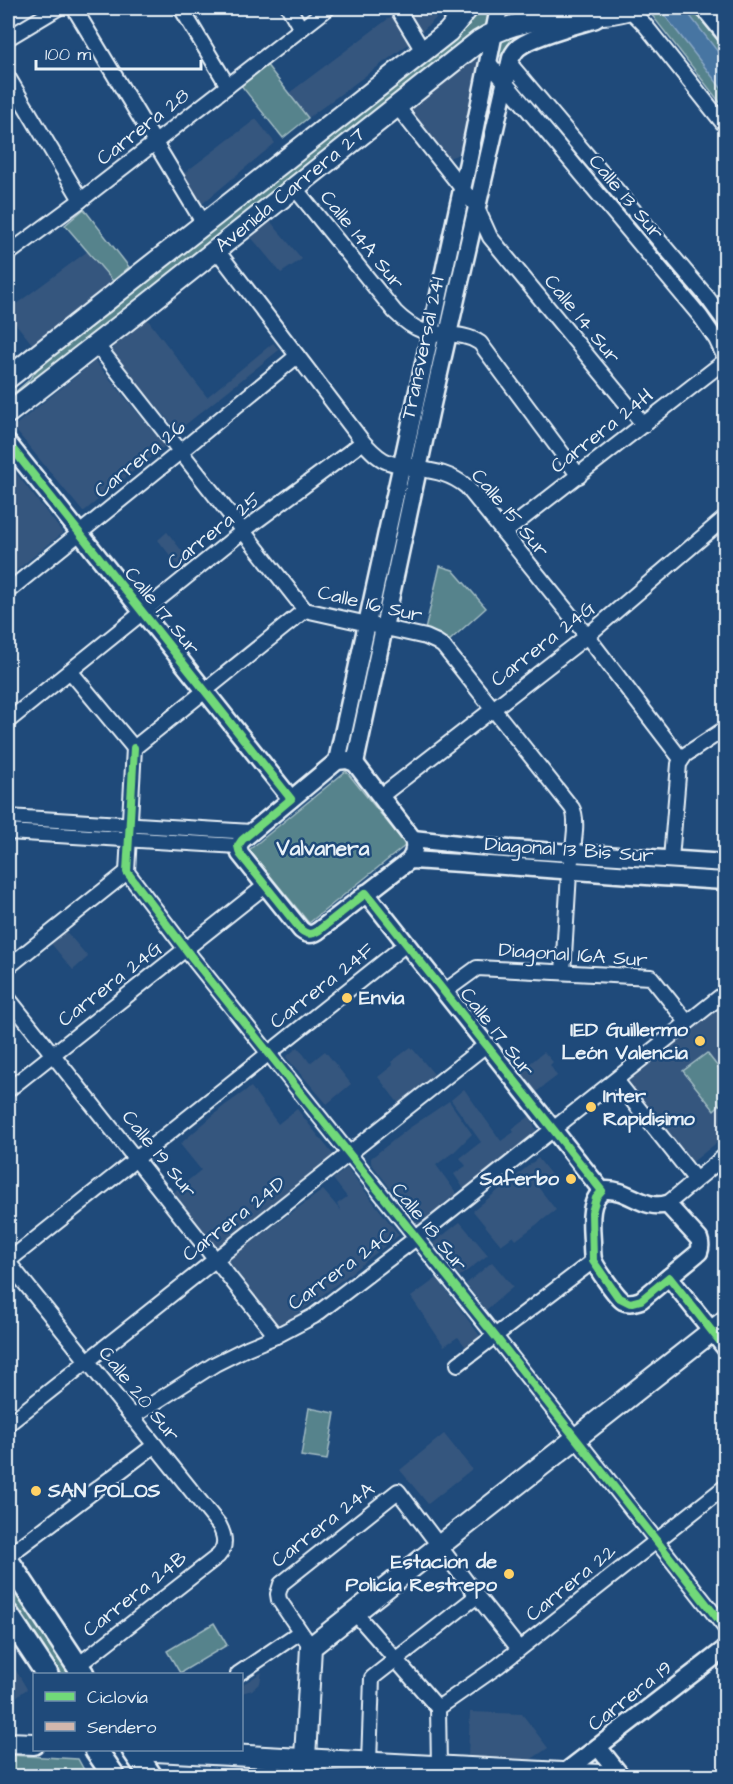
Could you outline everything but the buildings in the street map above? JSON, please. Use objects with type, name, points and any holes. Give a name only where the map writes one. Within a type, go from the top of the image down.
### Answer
[{"type":"main road","name":"Avenida Carrera 27","points":[[8,378],[448,32],[468,8]]},
{"type":"main road","points":[[561,8],[594,15]]},
{"type":"main road","name":"Avenida Carrera 27","points":[[8,412],[143,308],[478,41],[521,23],[627,10]]},
{"type":"main road","points":[[305,1768],[306,1640],[355,1613],[719,1326]]},
{"type":"main road","points":[[8,1561],[80,1670]]},
{"type":"main road","points":[[8,1615],[46,1673]]},
{"type":"main road","points":[[8,1743],[33,1744]]},
{"type":"main road","points":[[97,1751],[114,1776]]},
{"type":"main road","points":[[135,1751],[151,1776]]},
{"type":"main road","points":[[152,1751],[305,1768],[369,1762],[562,1775],[620,1776]]},
{"type":"street","points":[[8,38],[58,8]]},
{"type":"street","points":[[74,8],[204,224]]},
{"type":"street","points":[[181,8],[228,86]]},
{"type":"street","points":[[289,8],[302,28]]},
{"type":"street","name":"Carrera 28","points":[[8,254],[328,8]]},
{"type":"street","points":[[397,8],[423,51]]},
{"type":"street","name":"Transversal 24I","points":[[337,761],[367,625],[410,466],[439,333],[462,188],[499,8]]},
{"type":"street","points":[[704,8],[726,35]]},
{"type":"street","points":[[627,10],[645,25],[726,127]]},
{"type":"street","name":"Transversal 24I","points":[[439,333],[469,239],[514,52],[519,46],[533,40],[627,10]]},
{"type":"street","name":"Calle 13 Sur","points":[[489,63],[508,73],[707,297],[726,323]]},
{"type":"street","name":"Calle 13 Sur","points":[[508,73],[700,316],[716,339],[726,360]]},
{"type":"street","points":[[8,77],[81,200]]},
{"type":"street","name":"Calle 14 Sur","points":[[396,105],[476,206],[490,237],[644,425]]},
{"type":"street","name":"Calle 14A Sur","points":[[294,187],[405,322],[439,333],[477,340],[579,476]]},
{"type":"street","points":[[469,239],[490,237]]},
{"type":"street","name":"Calle 15 Sur","points":[[216,249],[363,442],[380,458],[388,462],[441,472],[467,487],[681,759]]},
{"type":"street","name":"Calle 16 Sur","points":[[96,344],[305,610],[426,637],[443,646],[575,812],[572,852]]},
{"type":"street","name":"Carrera 26","points":[[8,591],[297,356]]},
{"type":"street","name":"Carrera 24H","points":[[504,533],[726,360]]},
{"type":"street","name":"Carrera 25","points":[[8,720],[243,531],[363,442]]},
{"type":"street","name":"Calle 17 Sur","points":[[8,443],[291,799]]},
{"type":"street","name":"Transversal 24I","points":[[355,763],[384,628],[410,466]]},
{"type":"street","name":"Carrera 24G","points":[[381,796],[586,636],[726,517]]},
{"type":"street","points":[[134,748],[305,610]]},
{"type":"street","points":[[8,967],[127,872],[134,748],[70,671]]},
{"type":"street","points":[[671,859],[677,770],[681,759],[726,728]]},
{"type":"street","points":[[347,760],[355,763],[413,839],[415,848],[410,860],[318,931],[309,934],[301,930],[265,886],[240,854],[238,846],[251,832],[337,761],[347,760]]},
{"type":"street","points":[[8,817],[238,846]]},
{"type":"street","points":[[8,832],[251,832]]},
{"type":"street","name":"Diagonal 13 Bis Sur","points":[[413,839],[495,848],[726,863]]},
{"type":"street","points":[[563,972],[572,852]]},
{"type":"street","name":"Diagonal 13 Bis Sur","points":[[410,860],[726,881]]},
{"type":"street","name":"Calle 18 Sur","points":[[127,872],[185,949],[726,1629]]},
{"type":"street","name":"Carrera 24G","points":[[8,1090],[265,886]]},
{"type":"street","name":"Calle 17 Sur","points":[[366,893],[602,1191]]},
{"type":"street","name":"Carrera 24F","points":[[8,1261],[406,944]]},
{"type":"street","name":"Diagonal 16A Sur","points":[[444,993],[477,968],[651,977],[687,1022]]},
{"type":"street","name":"Carrera 24C","points":[[132,1417],[215,1364],[315,1316],[726,992]]},
{"type":"street","name":"Calle 19 Sur","points":[[8,998],[276,1336]]},
{"type":"street","name":"Carrera 24D","points":[[8,1424],[486,1045]]},
{"type":"street","points":[[616,1080],[695,1179]]},
{"type":"street","points":[[667,1204],[699,1239],[701,1248],[641,1300],[630,1303],[618,1297],[593,1261],[592,1212],[596,1198],[602,1191],[617,1190],[651,1205],[661,1206],[667,1204],[726,1155]]},
{"type":"street","name":"Calle 20 Sur","points":[[8,1261],[219,1525],[225,1542],[218,1556]]},
{"type":"street","points":[[458,1364],[593,1261]]},
{"type":"street","points":[[669,1276],[719,1326],[726,1349]]},
{"type":"street","points":[[8,1556],[155,1445]]},
{"type":"street","name":"Carrera 22","points":[[438,1708],[519,1649],[726,1486]]},
{"type":"street","name":"Carrera 24A","points":[[306,1640],[279,1600],[278,1589],[285,1579],[398,1491],[440,1546]]},
{"type":"street","points":[[440,1546],[519,1649]]},
{"type":"street","name":"Carrera 24B","points":[[80,1670],[218,1556]]},
{"type":"street","points":[[369,1762],[372,1678],[477,1596]]},
{"type":"street","points":[[355,1613],[438,1708],[439,1766]]},
{"type":"street","points":[[240,1673],[306,1640]]},
{"type":"street","name":"Carrera 19","points":[[562,1775],[726,1648]]},
{"type":"street","points":[[598,1747],[620,1776]]},
{"type":"shaded area","points":[[405,8],[447,8],[420,33]]},
{"type":"shaded area","points":[[667,8],[684,8],[725,61],[725,93],[662,12]]},
{"type":"shaded area","points":[[392,16],[410,43],[308,118],[289,93]]},
{"type":"shaded area","points":[[474,57],[478,61],[459,154],[449,158],[409,111]]},
{"type":"shaded area","points":[[256,119],[275,143],[202,204],[183,174]]},
{"type":"shaded area","points":[[270,221],[302,259],[281,273],[251,237]]},
{"type":"shaded area","points":[[88,251],[113,281],[33,345],[8,314],[8,310]]},
{"type":"shaded area","points":[[147,319],[207,397],[273,343],[279,350],[180,429],[176,429],[112,353],[113,344]]},
{"type":"shaded area","points":[[95,361],[165,446],[83,512],[13,427]]},
{"type":"shaded area","points":[[8,463],[63,533],[8,577]]},
{"type":"shaded area","points":[[167,532],[193,565],[184,573],[158,540]]},
{"type":"shaded area","points":[[64,929],[88,957],[73,970],[49,941]]},
{"type":"shaded area","name":"IED Guillermo León Valencia","points":[[725,1000],[725,1136],[690,1164],[623,1082]]},
{"type":"shaded area","points":[[298,1047],[310,1063],[325,1051],[351,1084],[327,1104],[286,1057]]},
{"type":"shaded area","points":[[411,1047],[434,1074],[415,1090],[416,1092],[399,1104],[378,1077],[393,1065],[391,1062]]},
{"type":"shaded area","points":[[544,1052],[553,1062],[550,1065],[557,1076],[536,1092],[519,1072]]},
{"type":"shaded area","points":[[251,1087],[278,1124],[297,1109],[335,1157],[216,1250],[174,1192],[201,1170],[180,1144],[224,1106]]},
{"type":"shaded area","points":[[464,1089],[501,1141],[514,1132],[512,1129],[530,1116],[536,1135],[464,1189],[454,1174],[466,1166],[460,1158],[481,1142],[451,1100]]},
{"type":"shaded area","points":[[449,1101],[472,1134],[436,1165],[457,1194],[444,1203],[448,1208],[421,1228],[371,1163],[371,1158]]},
{"type":"shaded area","points":[[538,1158],[552,1176],[538,1187],[556,1210],[516,1240],[513,1236],[501,1245],[473,1211]]},
{"type":"shaded area","points":[[347,1168],[399,1235],[280,1327],[227,1259],[323,1190],[341,1211],[337,1204],[347,1197],[333,1179]]},
{"type":"shaded area","points":[[460,1222],[488,1255],[460,1276],[433,1243]]},
{"type":"shaded area","points":[[492,1262],[513,1287],[486,1310],[466,1284]]},
{"type":"shaded area","points":[[437,1278],[483,1340],[469,1351],[458,1337],[444,1346],[411,1297]]},
{"type":"shaded area","points":[[444,1434],[472,1469],[428,1504],[400,1470]]},
{"type":"shaded area","points":[[8,1657],[27,1689],[13,1699],[11,1726],[8,1725]]},
{"type":"shaded area","points":[[262,1672],[260,1683],[252,1690],[243,1693],[243,1684]]},
{"type":"shaded area","points":[[470,1712],[522,1714],[548,1748],[530,1760],[468,1757]]},
{"type":"green space","points":[[476,8],[495,8],[491,26],[8,403],[8,398],[28,381],[48,356],[138,288],[319,143]]},
{"type":"green space","points":[[506,8],[529,8],[533,11],[503,20]]},
{"type":"green space","points":[[659,8],[698,8],[725,43],[725,109],[651,14]]},
{"type":"green space","points":[[555,23],[507,53],[495,58],[500,39]]},
{"type":"green space","points":[[266,64],[308,118],[283,138],[240,84]]},
{"type":"green space","points":[[84,209],[129,267],[113,281],[65,225]]},
{"type":"green space","points":[[440,566],[453,570],[486,608],[448,642],[440,634],[425,630]]},
{"type":"green space","points":[[346,771],[406,845],[309,923],[249,850]]},
{"type":"green space","points":[[436,848],[562,857],[561,865],[436,856]]},
{"type":"green space","points":[[583,857],[725,867],[725,876],[582,866]]},
{"type":"green space","points":[[707,1053],[725,1076],[725,1100],[714,1110],[683,1071]]},
{"type":"green space","points":[[309,1408],[335,1413],[327,1460],[301,1456]]},
{"type":"green space","points":[[8,1576],[72,1673],[60,1673],[40,1648],[8,1600]]},
{"type":"green space","points":[[214,1623],[227,1645],[180,1673],[167,1651]]},
{"type":"green space","points":[[8,1755],[78,1759],[84,1770],[73,1776],[8,1776]]},
{"type":"marked path","points":[[8,94],[15,90]]},
{"type":"cycle path","points":[[8,443],[291,799],[242,840],[238,846],[240,854],[301,930],[307,934],[318,931],[366,893],[602,1191],[596,1198],[592,1212],[593,1261],[618,1297],[630,1303],[641,1300],[669,1277],[726,1349]]},
{"type":"cycle path","points":[[134,748],[127,872],[190,955],[726,1629]]},
{"type":"place","name":"Envia","points":[[347,998]]},
{"type":"place","name":"IED Guillermo León Valencia","points":[[700,1041]]},
{"type":"place","name":"Inter Rapidisimo","points":[[591,1107]]},
{"type":"place","name":"Saferbo","points":[[571,1179]]},
{"type":"place","name":"SAN POLOS","points":[[36,1491]]},
{"type":"place","name":"Estacion de Policía Restrepo","points":[[509,1574]]},
{"type":"district","name":"Valvanera","points":[[323,848]]}]
